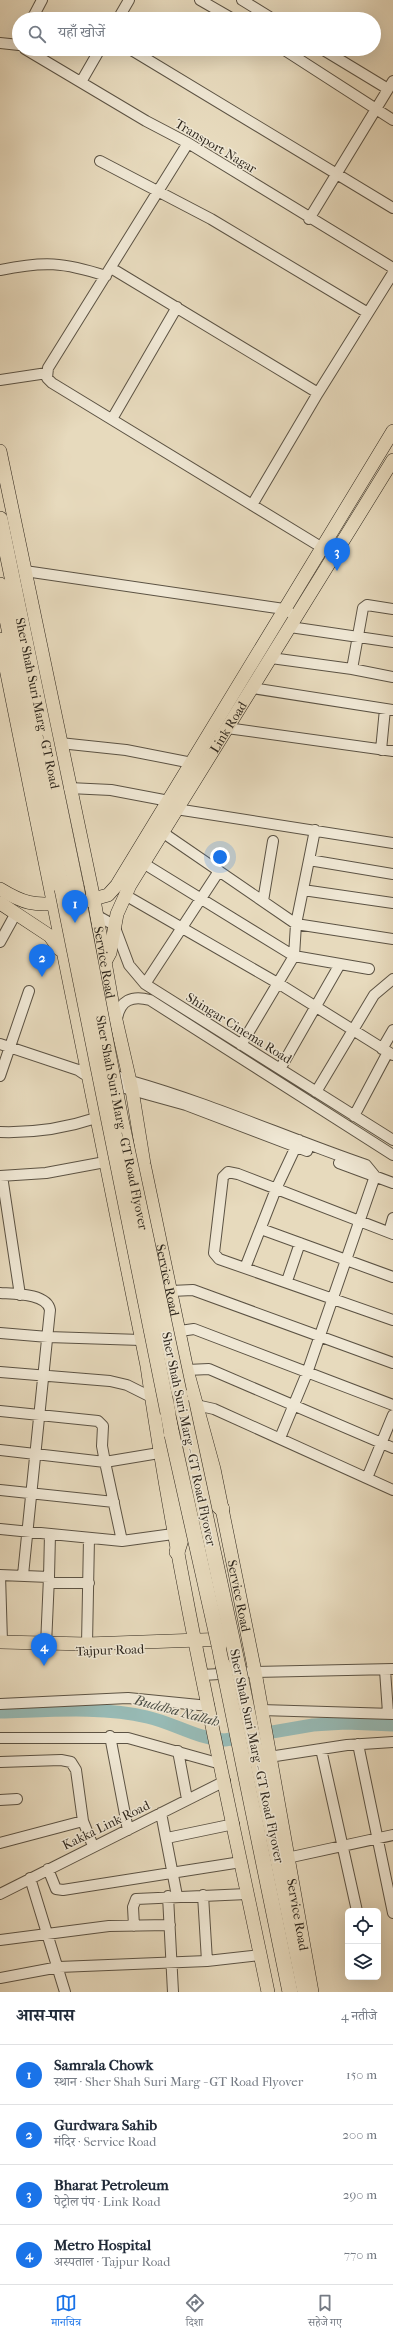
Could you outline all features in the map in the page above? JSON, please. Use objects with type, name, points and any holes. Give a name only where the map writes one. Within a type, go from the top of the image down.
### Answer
[{"type":"highway","name":"Sher Shah Suri Marg - GT Road","points":[[0,519],[69,888]]},
{"type":"highway","name":"Sher Shah Suri Marg - GT Road","points":[[0,585],[69,888]]},
{"type":"highway","name":"Sher Shah Suri Marg - GT Road Flyover","points":[[69,888],[121,1120],[265,1794],[305,1992]]},
{"type":"highway","name":"Sher Shah Suri Marg - GT Road Flyover","points":[[69,888],[172,1435],[236,1722],[290,1992]]},
{"type":"highway","points":[[181,1402],[193,1408],[212,1500],[222,1509]]},
{"type":"highway","points":[[172,1435],[168,1440],[167,1451],[177,1528],[182,1536],[177,1552]]},
{"type":"main road","name":"Link Road","points":[[105,964],[110,953],[114,925],[125,895],[162,832],[172,805],[192,763],[321,547],[393,431]]},
{"type":"main road","name":"Service Road","points":[[0,451],[69,788],[94,900],[105,964],[131,1085],[144,1164],[187,1370],[214,1469],[255,1672],[261,1713],[312,1992]]},
{"type":"main road","name":"Link Road","points":[[0,889],[16,899],[34,905],[94,900],[113,891],[227,728],[393,460]]},
{"type":"main road","points":[[0,639],[3,667],[53,904],[85,1072],[96,1118],[141,1340],[159,1454],[177,1528]]},
{"type":"main road","points":[[0,903],[50,936],[57,943],[65,963],[70,970],[81,971],[105,964]]},
{"type":"main road","points":[[177,1552],[268,1992]]},
{"type":"main road","points":[[195,1644],[248,1637]]},
{"type":"main road","name":"Tajpur Road","points":[[1,1644],[195,1644]]},
{"type":"main road","name":"Tajpur Road","points":[[1,1644],[46,1652],[195,1644]]},
{"type":"street","points":[[36,12],[42,0]]},
{"type":"street","points":[[122,12],[129,0]]},
{"type":"street","points":[[200,0],[221,12]]},
{"type":"street","points":[[242,0],[262,12]]},
{"type":"street","name":"Transport Nagar","points":[[0,43],[12,44]]},
{"type":"street","name":"Transport Nagar","points":[[38,56],[188,143],[309,219],[393,268]]},
{"type":"street","points":[[81,82],[96,56]]},
{"type":"street","points":[[142,56],[393,208]]},
{"type":"street","points":[[294,56],[393,120]]},
{"type":"street","points":[[309,219],[390,85],[335,56]]},
{"type":"street","points":[[188,143],[48,368],[47,373],[52,383],[321,547]]},
{"type":"street","points":[[100,161],[157,193],[211,219],[368,313]]},
{"type":"street","points":[[0,270],[33,264],[56,263],[108,272],[177,307],[318,392]]},
{"type":"street","points":[[252,505],[318,392],[393,274]]},
{"type":"street","points":[[112,419],[177,307]]},
{"type":"street","points":[[0,380],[47,373]]},
{"type":"street","points":[[25,571],[284,609],[293,621],[356,636],[393,642]]},
{"type":"street","points":[[352,669],[356,636],[361,612],[364,606],[393,609]]},
{"type":"street","points":[[270,658],[352,669],[393,677]]},
{"type":"street","points":[[252,688],[389,710],[381,750]]},
{"type":"street","points":[[227,728],[393,751]]},
{"type":"street","points":[[60,743],[126,750],[192,763]]},
{"type":"street","points":[[69,788],[111,790],[172,805],[393,844]]},
{"type":"street","points":[[241,1045],[294,956],[296,924],[315,830]]},
{"type":"street","points":[[162,832],[296,924],[393,939]]},
{"type":"street","points":[[263,901],[274,841]]},
{"type":"street","points":[[310,860],[393,874]]},
{"type":"street","points":[[143,863],[294,956],[369,969]]},
{"type":"street","points":[[145,984],[219,871]]},
{"type":"street","points":[[303,890],[393,903]]},
{"type":"street","points":[[125,895],[278,983],[388,1052]]},
{"type":"street","points":[[0,942],[16,913]]},
{"type":"street","points":[[96,915],[114,925]]},
{"type":"street","name":"Shingar Cinema Road","points":[[114,925],[129,964],[145,984],[393,1140]]},
{"type":"street","points":[[280,1069],[340,964]]},
{"type":"street","points":[[316,1092],[374,995],[393,979]]},
{"type":"street","points":[[0,1076],[5,1046],[29,991]]},
{"type":"street","name":"Shingar Cinema Road","points":[[117,1019],[121,1004],[126,1000],[134,998],[150,1000],[393,1155]]},
{"type":"street","points":[[354,1116],[388,1052],[393,1030]]},
{"type":"street","points":[[5,1046],[85,1072],[231,1113],[297,1143],[393,1183]]},
{"type":"street","points":[[0,1132],[26,1133],[84,1122],[96,1118]]},
{"type":"street","points":[[245,1268],[276,1189],[297,1143]]},
{"type":"street","points":[[20,1295],[1,1176],[46,1173],[105,1162]]},
{"type":"street","points":[[393,1218],[391,1233],[232,1172],[228,1172],[222,1178],[214,1253],[219,1259],[287,1281],[393,1320]]},
{"type":"street","points":[[280,1438],[307,1373],[375,1176]]},
{"type":"street","points":[[261,1229],[393,1277]]},
{"type":"street","points":[[287,1281],[300,1243]]},
{"type":"street","points":[[171,1291],[193,1290],[320,1335],[393,1363]]},
{"type":"street","points":[[0,1293],[20,1295],[43,1300],[50,1306],[24,1575]]},
{"type":"street","points":[[180,1331],[194,1329],[393,1405]]},
{"type":"street","points":[[0,1333],[48,1337],[141,1340]]},
{"type":"street","points":[[187,1370],[209,1370],[294,1404],[393,1448]]},
{"type":"street","points":[[0,1372],[120,1383],[151,1397]]},
{"type":"street","points":[[196,1405],[214,1409],[393,1490]]},
{"type":"street","points":[[0,1411],[93,1420],[102,1423],[105,1462],[122,1541]]},
{"type":"street","points":[[367,1478],[383,1444],[393,1415]]},
{"type":"street","points":[[0,1450],[36,1452],[105,1462],[159,1454]]},
{"type":"street","points":[[0,1490],[32,1492],[114,1502]]},
{"type":"street","points":[[0,1530],[122,1541],[177,1528]]},
{"type":"street","points":[[46,1645],[50,1534]]},
{"type":"street","points":[[87,1644],[89,1538]]},
{"type":"street","points":[[1,1644],[0,1575],[24,1575],[49,1580],[89,1583]]},
{"type":"street","points":[[202,1675],[255,1672],[389,1670],[390,1713],[261,1713]]},
{"type":"street","points":[[0,1704],[128,1698],[209,1706]]},
{"type":"street","points":[[0,1738],[31,1740],[110,1736],[138,1740],[178,1751],[220,1760]]},
{"type":"street","points":[[110,1736],[128,1830]]},
{"type":"street","points":[[268,1752],[321,1749],[358,1744],[393,1742]]},
{"type":"street","points":[[358,1744],[393,1913]]},
{"type":"street","points":[[321,1749],[356,1908]]},
{"type":"street","points":[[178,1751],[187,1798]]},
{"type":"street","points":[[0,1762],[61,1760],[71,1762],[76,1770],[82,1821],[93,1846]]},
{"type":"street","name":"Kakka Link Road","points":[[0,1894],[93,1846],[128,1830],[187,1798],[225,1781]]},
{"type":"street","points":[[0,1800],[17,1799]]},
{"type":"street","points":[[161,1813],[173,1873],[173,1896],[170,1925],[173,1992]]},
{"type":"street","points":[[0,1844],[82,1821]]},
{"type":"street","points":[[167,1838],[234,1824]]},
{"type":"street","points":[[287,1858],[393,1834]]},
{"type":"street","points":[[48,1869],[54,1887],[58,1890],[241,1862]]},
{"type":"street","points":[[30,1878],[59,1968],[65,1992]]},
{"type":"street","points":[[134,1926],[133,1907],[136,1899],[173,1896],[247,1894]]},
{"type":"street","points":[[203,1895],[207,1961]]},
{"type":"street","points":[[0,1940],[109,1926],[170,1925]]},
{"type":"street","points":[[0,1978],[59,1968],[207,1961],[260,1955]]},
{"type":"waterway","name":"Buddha Nallah","points":[[0,1712],[74,1710],[112,1711],[147,1717],[205,1737],[225,1740],[313,1725],[346,1723],[393,1725]]},
{"type":"place","name":"Bharat Petroleum","points":[[337,571]]},
{"type":"place","name":"Samrala Chowk","points":[[75,923]]},
{"type":"place","name":"Gurdwara Sahib","points":[[42,977]]},
{"type":"place","name":"Metro Hospital","points":[[44,1666]]}]
